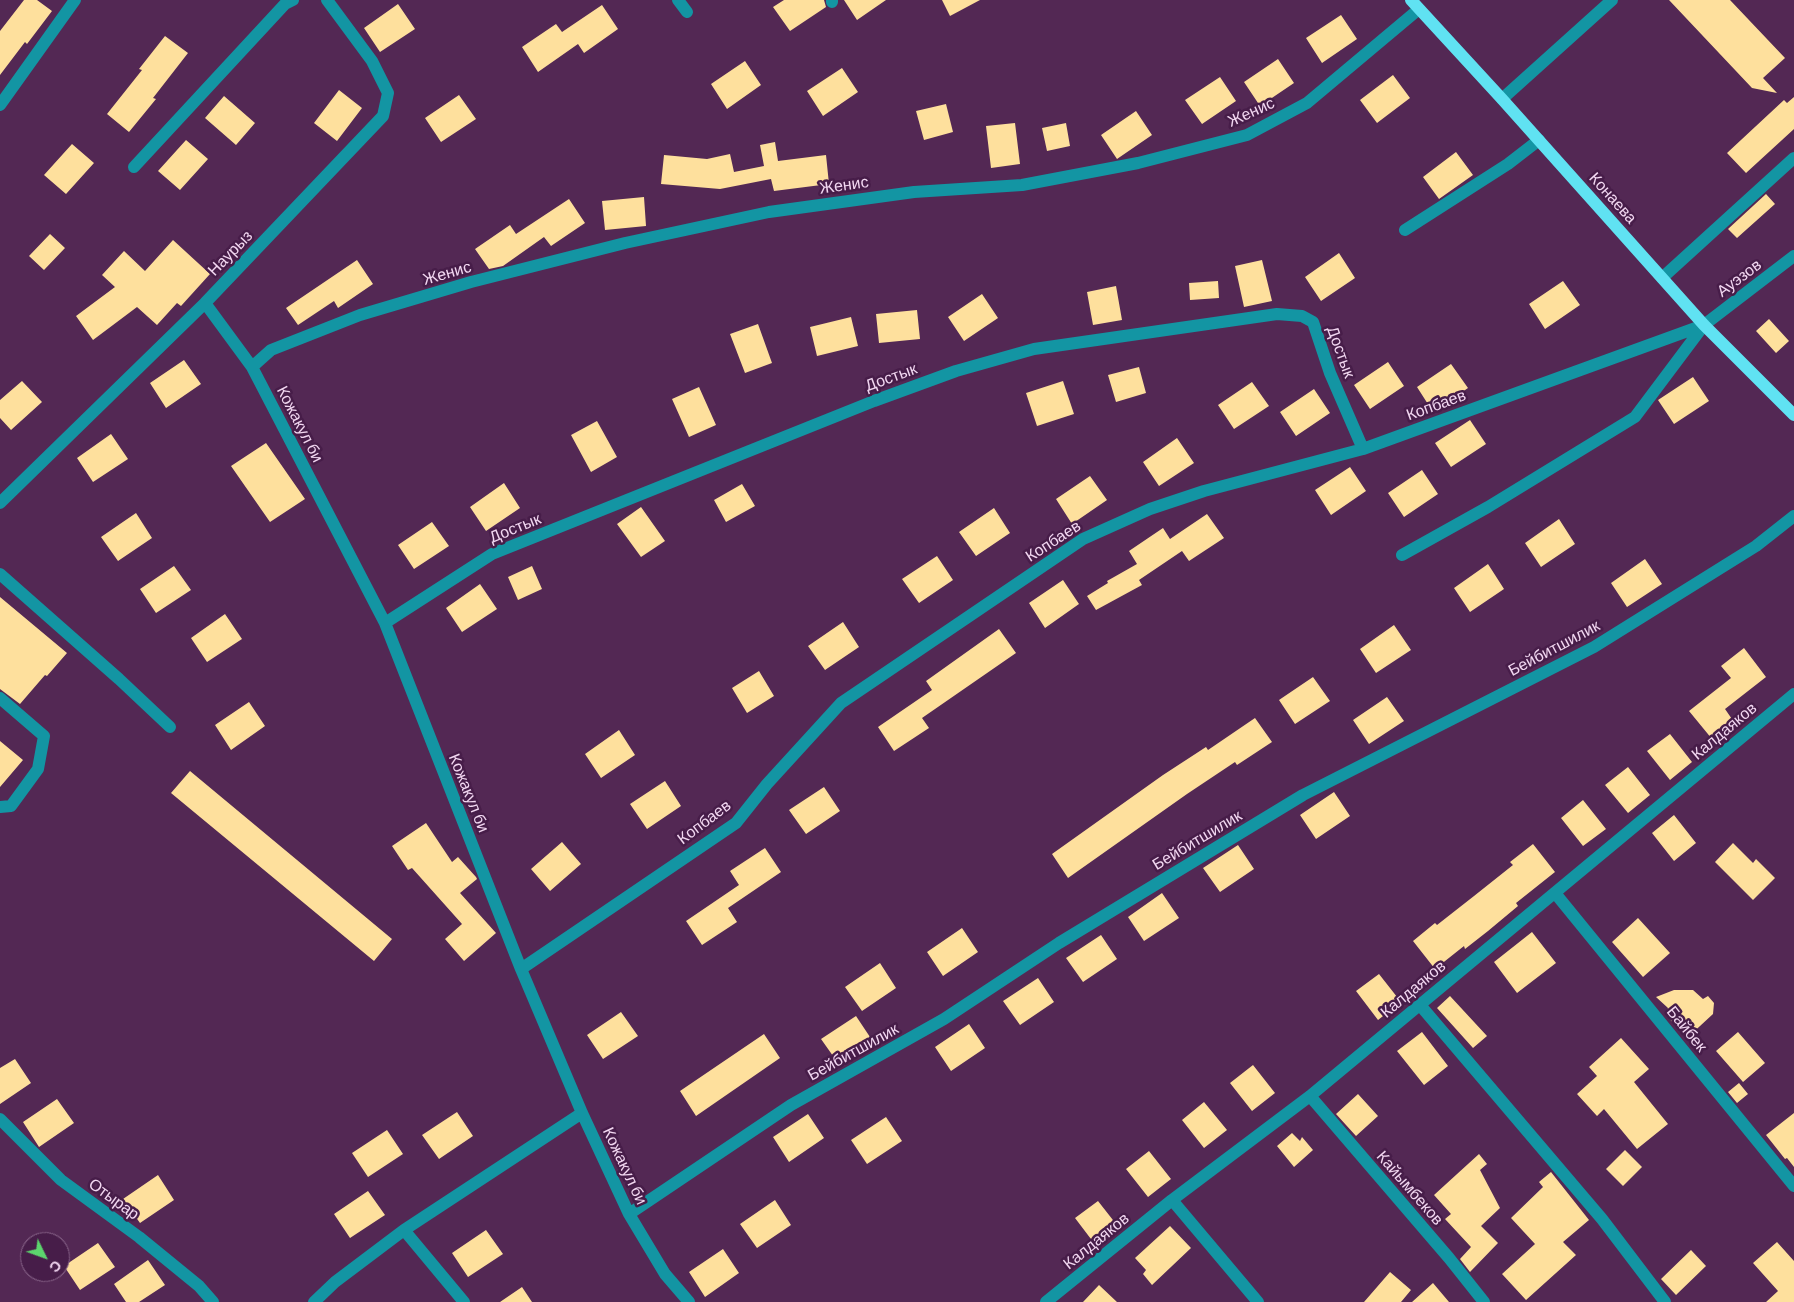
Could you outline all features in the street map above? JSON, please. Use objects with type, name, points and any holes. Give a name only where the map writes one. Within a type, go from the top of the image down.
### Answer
[{"type":"main road","name":"Конаева","points":[[1415,5],[1502,99],[1704,325],[1794,416]]},
{"type":"street","points":[[0,105],[75,0]]},
{"type":"street","points":[[134,167],[285,4],[293,0]]},
{"type":"street","name":"Наурыз","points":[[0,503],[205,303],[383,116],[388,93],[372,61],[327,0]]},
{"type":"street","points":[[678,0],[687,12]]},
{"type":"street","points":[[1502,99],[1612,0]]},
{"type":"street","name":"Женис","points":[[252,366],[271,350],[360,315],[471,282],[625,243],[769,212],[914,192],[1022,185],[1138,163],[1247,135],[1307,103],[1415,5]]},
{"type":"street","points":[[1405,230],[1508,164],[1539,140]]},
{"type":"street","points":[[1662,278],[1794,158]]},
{"type":"street","name":"Ауэзов","points":[[1704,325],[1794,256]]},
{"type":"street","name":"Кожакул би","points":[[205,303],[252,366],[384,623],[521,969],[582,1113],[630,1214],[665,1274],[689,1302]]},
{"type":"street","name":"Достык","points":[[384,623],[492,554],[874,401],[956,371],[1034,349],[1277,314],[1302,316],[1313,322],[1330,374],[1363,448]]},
{"type":"street","points":[[1402,556],[1488,507],[1635,417],[1704,325]]},
{"type":"street","name":"Копбаев","points":[[521,969],[736,822],[767,784],[841,703],[1083,540],[1150,509],[1204,491],[1363,448],[1704,325]]},
{"type":"street","name":"Бейбитшилик","points":[[630,1214],[791,1105],[944,1019],[1059,943],[1303,795],[1594,647],[1756,546],[1794,516]]},
{"type":"street","points":[[0,574],[120,679],[170,727]]},
{"type":"street","name":"Калдаяков","points":[[1047,1302],[1172,1200],[1310,1096],[1794,694]]},
{"type":"street","points":[[0,698],[44,736],[38,769],[11,806],[0,807]]},
{"type":"street","name":"Байбек","points":[[1555,893],[1794,1186]]},
{"type":"street","points":[[1420,1005],[1602,1219],[1665,1302]]},
{"type":"street","name":"Кайымбеков","points":[[1310,1096],[1449,1258],[1484,1302]]},
{"type":"street","points":[[314,1302],[335,1282],[404,1230],[582,1113]]},
{"type":"street","name":"Отырар","points":[[0,1119],[61,1180],[138,1237],[199,1286],[213,1302]]},
{"type":"street","points":[[1172,1200],[1258,1302]]},
{"type":"street","points":[[404,1230],[464,1302]]},
{"type":"building","points":[[24,0],[37,0],[52,11],[0,75],[0,31]]},
{"type":"building","points":[[784,0],[824,0],[826,7],[790,31],[773,7]]},
{"type":"building","points":[[844,0],[886,0],[857,20]]},
{"type":"building","points":[[942,0],[980,0],[950,16]]},
{"type":"building","points":[[1669,0],[1730,0],[1785,58],[1763,78],[1777,93],[1752,88]]},
{"type":"building","points":[[398,4],[415,29],[380,52],[364,28]]},
{"type":"building","points":[[602,5],[618,29],[584,53],[578,44],[538,72],[522,47],[556,24],[562,32]]},
{"type":"building","points":[[1341,15],[1357,39],[1322,63],[1306,38]]},
{"type":"building","points":[[165,36],[188,53],[153,98],[156,99],[129,132],[107,114],[142,70],[139,69]]},
{"type":"building","points":[[1278,59],[1294,83],[1260,106],[1244,82]]},
{"type":"building","points":[[745,61],[761,85],[727,109],[711,84]]},
{"type":"building","points":[[842,68],[858,92],[823,116],[807,91]]},
{"type":"building","points":[[1393,75],[1410,98],[1377,123],[1360,100]]},
{"type":"building","points":[[1220,77],[1236,101],[1202,124],[1185,100]]},
{"type":"building","points":[[339,90],[362,108],[337,141],[314,123]]},
{"type":"building","points":[[459,95],[476,119],[441,142],[425,118]]},
{"type":"building","points":[[224,96],[255,123],[236,145],[205,118]]},
{"type":"building","points":[[1794,97],[1794,129],[1746,173],[1727,153],[1784,100],[1787,103]]},
{"type":"building","points":[[946,104],[953,132],[924,140],[916,111]]},
{"type":"building","points":[[1136,111],[1152,135],[1117,159],[1101,135]]},
{"type":"building","points":[[1015,123],[1020,164],[991,168],[986,126]]},
{"type":"building","points":[[1066,123],[1070,146],[1047,151],[1042,128]]},
{"type":"building","points":[[186,140],[208,159],[180,190],[158,171]]},
{"type":"building","points":[[775,142],[778,161],[826,155],[829,184],[774,191],[771,179],[720,189],[661,184],[664,155],[707,159],[730,154],[734,172],[764,166],[760,145]]},
{"type":"building","points":[[72,144],[94,163],[66,194],[44,175]]},
{"type":"building","points":[[1456,152],[1473,175],[1439,199],[1423,177]]},
{"type":"building","points":[[1766,194],[1775,204],[1737,238],[1728,229]]},
{"type":"building","points":[[644,197],[646,226],[605,230],[602,201]]},
{"type":"building","points":[[569,199],[585,223],[551,246],[544,237],[503,266],[489,269],[475,249],[510,225],[516,234]]},
{"type":"building","points":[[50,234],[65,248],[44,270],[29,256]]},
{"type":"building","points":[[173,240],[210,274],[181,306],[177,303],[157,325],[137,307],[93,340],[76,316],[115,287],[102,275],[124,251],[145,271]]},
{"type":"building","points":[[1339,253],[1355,278],[1321,301],[1305,277]]},
{"type":"building","points":[[357,260],[373,284],[338,308],[334,301],[298,325],[286,308]]},
{"type":"building","points":[[1262,260],[1272,301],[1244,307],[1235,266]]},
{"type":"building","points":[[1218,281],[1219,298],[1190,300],[1189,283]]},
{"type":"building","points":[[1563,281],[1580,305],[1545,329],[1529,304]]},
{"type":"building","points":[[1116,286],[1122,320],[1093,325],[1087,292]]},
{"type":"building","points":[[982,294],[998,318],[964,341],[948,317]]},
{"type":"building","points":[[917,310],[920,339],[879,343],[876,314]]},
{"type":"building","points":[[851,317],[858,346],[817,356],[810,327]]},
{"type":"building","points":[[1769,319],[1789,341],[1776,353],[1756,331]]},
{"type":"building","points":[[758,324],[772,363],[745,373],[730,334]]},
{"type":"building","points":[[184,360],[201,384],[166,408],[150,383]]},
{"type":"building","points":[[1388,362],[1404,386],[1370,409],[1354,385]]},
{"type":"building","points":[[1451,364],[1468,388],[1433,412],[1417,387]]},
{"type":"building","points":[[1139,367],[1146,393],[1116,402],[1108,375]]},
{"type":"building","points":[[1693,377],[1709,401],[1674,424],[1658,400]]},
{"type":"building","points":[[22,381],[42,402],[11,430],[0,418],[0,400]]},
{"type":"building","points":[[1063,381],[1074,414],[1037,426],[1026,393]]},
{"type":"building","points":[[1252,382],[1269,406],[1234,429],[1218,405]]},
{"type":"building","points":[[699,387],[716,425],[689,437],[672,399]]},
{"type":"building","points":[[1314,389],[1330,413],[1296,436],[1280,412]]},
{"type":"building","points":[[1470,420],[1486,444],[1451,467],[1435,443]]},
{"type":"building","points":[[597,421],[617,457],[591,472],[571,435]]},
{"type":"building","points":[[111,434],[128,459],[93,482],[77,458]]},
{"type":"building","points":[[1177,438],[1194,463],[1159,486],[1143,462]]},
{"type":"building","points":[[266,443],[305,499],[270,522],[231,466]]},
{"type":"building","points":[[1350,467],[1366,491],[1331,515],[1315,490]]},
{"type":"building","points":[[1422,470],[1438,494],[1404,517],[1388,493]]},
{"type":"building","points":[[1090,476],[1107,500],[1072,524],[1056,499]]},
{"type":"building","points":[[504,483],[520,508],[486,531],[470,507]]},
{"type":"building","points":[[742,484],[755,506],[726,522],[714,500]]},
{"type":"building","points":[[641,507],[665,541],[641,557],[617,524]]},
{"type":"building","points":[[994,508],[1010,533],[976,556],[959,532]]},
{"type":"building","points":[[136,513],[152,538],[118,561],[101,537]]},
{"type":"building","points":[[1207,514],[1224,538],[1189,561],[1182,551],[1139,580],[1142,585],[1096,610],[1087,596],[1108,583],[1107,581],[1137,564],[1129,551],[1163,528],[1170,539]]},
{"type":"building","points":[[1559,519],[1575,544],[1541,567],[1525,543]]},
{"type":"building","points":[[432,522],[449,546],[414,569],[398,545]]},
{"type":"building","points":[[937,556],[953,580],[919,603],[902,579]]},
{"type":"building","points":[[1645,559],[1662,584],[1627,607],[1611,583]]},
{"type":"building","points":[[1488,564],[1504,589],[1470,612],[1454,588]]},
{"type":"building","points":[[174,566],[191,590],[156,613],[140,589]]},
{"type":"building","points":[[532,566],[542,589],[518,600],[508,577]]},
{"type":"building","points":[[1063,580],[1079,604],[1045,628],[1029,603]]},
{"type":"building","points":[[480,584],[497,609],[462,632],[446,608]]},
{"type":"building","points":[[0,597],[67,653],[20,704],[0,689]]},
{"type":"building","points":[[225,614],[242,639],[207,662],[191,638]]},
{"type":"building","points":[[843,622],[859,647],[825,670],[808,646]]},
{"type":"building","points":[[1394,625],[1411,650],[1376,673],[1360,649]]},
{"type":"building","points":[[999,629],[1016,653],[922,718],[929,728],[894,751],[878,727],[932,690],[926,681]]},
{"type":"building","points":[[1744,648],[1766,677],[1725,709],[1734,722],[1712,739],[1689,711],[1731,678],[1721,666]]},
{"type":"building","points":[[759,671],[774,696],[747,713],[732,688]]},
{"type":"building","points":[[1313,677],[1330,701],[1295,724],[1279,700]]},
{"type":"building","points":[[1387,697],[1404,721],[1369,744],[1353,720]]},
{"type":"building","points":[[249,702],[265,726],[231,750],[215,725]]},
{"type":"building","points":[[1255,718],[1272,742],[1237,765],[1235,762],[1187,794],[1068,878],[1052,854],[1163,775],[1206,747],[1208,750]]},
{"type":"building","points":[[619,730],[635,755],[601,778],[585,754]]},
{"type":"building","points":[[1670,734],[1692,762],[1670,780],[1647,751]]},
{"type":"building","points":[[0,741],[23,760],[0,787]]},
{"type":"building","points":[[1628,767],[1650,795],[1628,813],[1605,785]]},
{"type":"building","points":[[190,771],[392,939],[374,961],[171,793]]},
{"type":"building","points":[[665,781],[681,806],[647,829],[630,804]]},
{"type":"building","points":[[824,787],[840,811],[806,834],[789,810]]},
{"type":"building","points":[[1334,792],[1350,816],[1316,839],[1300,815]]},
{"type":"building","points":[[1583,800],[1606,829],[1583,846],[1561,818]]},
{"type":"building","points":[[1674,815],[1696,843],[1674,861],[1652,833]]},
{"type":"building","points":[[426,823],[452,862],[458,857],[476,877],[477,879],[460,893],[496,933],[464,961],[445,939],[462,924],[412,868],[408,870],[392,846]]},
{"type":"building","points":[[562,842],[581,864],[550,891],[531,869]]},
{"type":"building","points":[[1733,843],[1753,863],[1756,859],[1775,878],[1753,900],[1715,862]]},
{"type":"building","points":[[1533,844],[1555,872],[1516,903],[1518,906],[1488,931],[1465,949],[1464,946],[1435,969],[1413,941],[1435,923],[1437,925],[1513,865],[1510,862]]},
{"type":"building","points":[[1238,845],[1254,869],[1220,892],[1203,868]]},
{"type":"building","points":[[765,848],[781,872],[728,908],[737,922],[702,945],[686,921],[739,885],[730,871]]},
{"type":"building","points":[[1162,893],[1179,918],[1144,941],[1128,917]]},
{"type":"building","points":[[1638,918],[1670,953],[1643,977],[1612,942]]},
{"type":"building","points":[[962,928],[978,952],[943,976],[927,952]]},
{"type":"building","points":[[1532,932],[1556,963],[1517,993],[1494,962]]},
{"type":"building","points":[[1101,935],[1117,959],[1083,982],[1066,958]]},
{"type":"building","points":[[880,963],[896,988],[862,1011],[845,987]]},
{"type":"building","points":[[1379,974],[1401,1002],[1378,1020],[1356,991]]},
{"type":"building","points":[[1038,978],[1054,1002],[1020,1025],[1003,1001]]},
{"type":"building","points":[[1674,990],[1693,990],[1703,999],[1708,996],[1714,1003],[1713,1014],[1687,1038],[1666,1015],[1668,1008],[1656,997]]},
{"type":"building","points":[[1450,996],[1487,1036],[1473,1048],[1437,1008]]},
{"type":"building","points":[[621,1012],[638,1036],[603,1059],[587,1035]]},
{"type":"building","points":[[856,1016],[872,1040],[838,1063],[821,1039]]},
{"type":"building","points":[[969,1024],[985,1048],[951,1071],[935,1047]]},
{"type":"building","points":[[1422,1032],[1448,1066],[1424,1085],[1397,1051]]},
{"type":"building","points":[[1738,1032],[1765,1063],[1743,1082],[1716,1051]]},
{"type":"building","points":[[764,1034],[780,1058],[696,1116],[680,1091]]},
{"type":"building","points":[[1621,1038],[1649,1069],[1634,1082],[1668,1124],[1637,1149],[1604,1109],[1597,1116],[1577,1094],[1597,1076],[1589,1067]]},
{"type":"building","points":[[15,1059],[31,1083],[0,1104],[0,1068]]},
{"type":"building","points":[[1253,1065],[1275,1093],[1252,1111],[1230,1083]]},
{"type":"building","points":[[1739,1083],[1748,1094],[1737,1103],[1728,1092]]},
{"type":"building","points":[[1358,1094],[1378,1116],[1356,1136],[1336,1114]]},
{"type":"building","points":[[57,1099],[74,1123],[39,1147],[23,1122]]},
{"type":"building","points":[[1204,1102],[1227,1130],[1204,1148],[1182,1120]]},
{"type":"building","points":[[457,1112],[473,1136],[439,1159],[422,1135]]},
{"type":"building","points":[[1794,1113],[1794,1167],[1787,1158],[1785,1159],[1766,1135]]},
{"type":"building","points":[[808,1114],[824,1138],[789,1162],[773,1137]]},
{"type":"building","points":[[886,1117],[902,1141],[867,1164],[851,1140]]},
{"type":"building","points":[[387,1130],[403,1154],[368,1177],[352,1153]]},
{"type":"building","points":[[1292,1133],[1300,1141],[1302,1137],[1313,1150],[1294,1167],[1277,1146]]},
{"type":"building","points":[[1625,1150],[1642,1167],[1623,1186],[1606,1169]]},
{"type":"building","points":[[1149,1151],[1171,1179],[1148,1197],[1126,1169]]},
{"type":"building","points":[[1479,1154],[1487,1164],[1480,1170],[1500,1208],[1481,1226],[1498,1243],[1470,1272],[1460,1259],[1471,1247],[1445,1219],[1451,1214],[1434,1195]]},
{"type":"building","points":[[1551,1172],[1589,1220],[1563,1242],[1576,1255],[1526,1300],[1502,1274],[1535,1244],[1511,1218],[1543,1187],[1539,1182]]},
{"type":"building","points":[[158,1175],[174,1200],[140,1223],[123,1199]]},
{"type":"building","points":[[368,1191],[385,1215],[350,1238],[334,1214]]},
{"type":"building","points":[[775,1200],[791,1225],[757,1248],[740,1224]]},
{"type":"building","points":[[1098,1201],[1120,1229],[1097,1247],[1075,1218]]},
{"type":"building","points":[[1170,1226],[1191,1248],[1152,1285],[1143,1274],[1146,1270],[1135,1258]]},
{"type":"building","points":[[486,1230],[503,1254],[468,1277],[452,1253]]},
{"type":"building","points":[[1777,1242],[1794,1261],[1794,1302],[1766,1302],[1778,1291],[1753,1263]]},
{"type":"building","points":[[98,1243],[115,1267],[80,1290],[70,1275],[70,1262]]},
{"type":"building","points":[[723,1249],[739,1273],[705,1297],[689,1272]]},
{"type":"building","points":[[1691,1250],[1706,1266],[1676,1295],[1661,1279]]},
{"type":"building","points":[[148,1260],[165,1285],[139,1302],[126,1302],[114,1284]]},
{"type":"building","points":[[1390,1272],[1411,1290],[1401,1302],[1364,1302]]},
{"type":"building","points":[[1433,1283],[1449,1302],[1412,1302]]},
{"type":"building","points":[[1099,1285],[1117,1302],[1083,1302]]},
{"type":"building","points":[[522,1287],[532,1302],[500,1302]]}]
